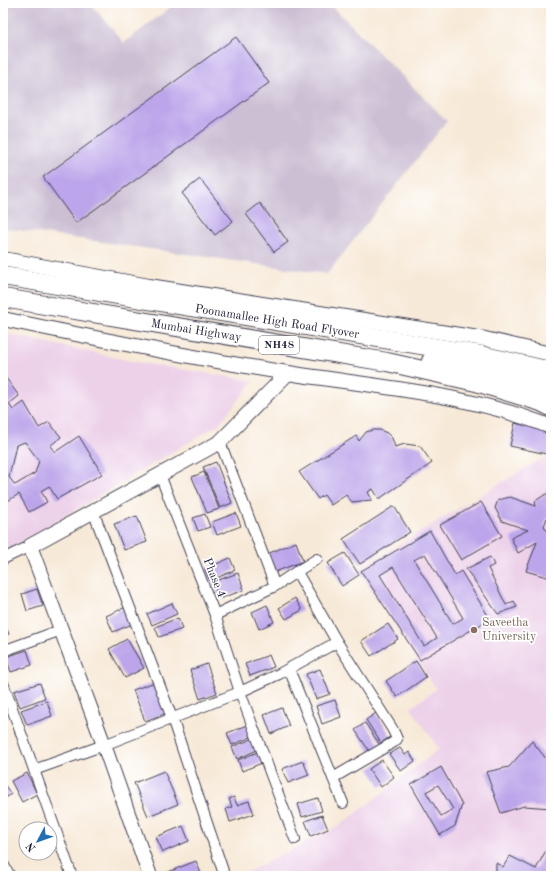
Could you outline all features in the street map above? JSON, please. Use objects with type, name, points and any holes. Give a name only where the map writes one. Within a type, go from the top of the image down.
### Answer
[{"type":"highway","name":"Poonamallee High Road Flyover","points":[[3,276],[480,355],[551,371]]},
{"type":"highway","name":"Mumbai Highway","points":[[3,298],[387,362],[476,382],[540,402],[551,407]]},
{"type":"highway","points":[[326,352],[381,355],[461,365],[514,377],[551,388]]},
{"type":"street","points":[[3,259],[149,286],[485,339],[551,354]]},
{"type":"street","points":[[3,319],[158,351],[288,373],[449,397],[512,412],[551,426]]},
{"type":"street","points":[[3,560],[220,442],[288,373]]},
{"type":"street","points":[[220,442],[275,586]]},
{"type":"street","name":"Phase 4","points":[[160,475],[215,615],[240,692],[295,839]]},
{"type":"street","points":[[93,511],[172,718],[223,871]]},
{"type":"street","points":[[30,546],[104,745],[150,876]]},
{"type":"street","points":[[215,615],[275,586],[318,559]]},
{"type":"street","points":[[296,572],[337,642],[393,730],[396,739],[394,742],[333,778]]},
{"type":"street","points":[[3,651],[61,630]]},
{"type":"street","points":[[34,770],[104,745],[240,692],[289,669],[337,642]]},
{"type":"street","points":[[289,669],[343,803]]},
{"type":"street","points":[[3,683],[72,876]]},
{"type":"street","points":[[3,864],[10,876]]},
{"type":"shaded area","points":[[3,3],[90,3],[124,43],[176,3],[329,3],[447,121],[327,274],[3,228]]},
{"type":"shaded area","points":[[3,333],[131,361],[254,381],[218,425],[3,553]]},
{"type":"shaded area","name":"Saveetha University","points":[[551,456],[551,876],[240,876],[341,825],[439,749],[411,708],[436,689],[358,569],[536,462]]},
{"type":"building","points":[[236,37],[269,83],[76,223],[43,177]]},
{"type":"building","points":[[200,179],[233,221],[215,235],[182,193]]},
{"type":"building","points":[[260,203],[288,242],[274,252],[246,214]]},
{"type":"building","points":[[3,374],[19,396],[9,404],[13,410],[24,402],[39,428],[49,422],[61,437],[50,446],[55,452],[79,436],[102,474],[57,499],[49,486],[41,491],[47,502],[29,512],[19,494],[3,504]],"holes":[[[25,442],[39,461],[35,473],[15,485],[9,477],[16,445]]]},
{"type":"building","points":[[515,423],[551,432],[551,455],[510,446]]},
{"type":"building","points":[[380,430],[387,433],[392,438],[395,447],[405,444],[420,446],[432,463],[379,499],[373,489],[368,492],[372,500],[352,502],[346,495],[331,505],[324,495],[318,499],[299,472],[356,436],[359,441],[366,432]]},
{"type":"building","points":[[216,462],[232,503],[220,508],[203,467]]},
{"type":"building","points":[[204,472],[219,509],[207,513],[192,477]]},
{"type":"building","points":[[551,491],[551,516],[547,518],[544,526],[551,537],[550,578],[526,571],[537,542],[518,553],[511,538],[528,530],[502,521],[495,508],[498,500],[510,497],[536,506],[535,501]]},
{"type":"building","points":[[481,502],[502,536],[461,560],[440,525]]},
{"type":"building","points":[[394,506],[410,532],[360,564],[343,539]]},
{"type":"building","points":[[236,513],[241,526],[217,535],[212,522]]},
{"type":"building","points":[[205,514],[210,527],[198,531],[193,518]]},
{"type":"building","points":[[137,516],[147,542],[124,550],[114,524]]},
{"type":"building","points":[[430,531],[455,575],[461,571],[490,619],[420,660],[361,571]],"holes":[[[425,554],[463,618],[453,624],[414,560]],[[393,567],[437,638],[424,646],[380,575]]]},
{"type":"building","points":[[296,542],[303,561],[275,572],[267,554]]},
{"type":"building","points":[[345,553],[359,575],[342,586],[328,563]]},
{"type":"building","points":[[490,557],[494,565],[488,568],[506,605],[514,601],[517,607],[498,614],[466,569]]},
{"type":"building","points":[[230,558],[235,570],[210,581],[205,569]]},
{"type":"building","points":[[238,573],[244,590],[219,599],[213,582]]},
{"type":"building","points":[[37,589],[43,606],[27,611],[22,594]]},
{"type":"building","points":[[295,598],[302,610],[286,619],[279,608]]},
{"type":"building","points":[[172,603],[177,614],[152,625],[147,614]]},
{"type":"building","points":[[267,605],[274,622],[259,629],[252,612]]},
{"type":"building","points":[[128,606],[135,623],[113,632],[106,616]]},
{"type":"building","points":[[178,618],[182,629],[159,637],[155,627]]},
{"type":"building","points":[[3,620],[9,634],[3,636]]},
{"type":"building","points":[[388,624],[398,639],[371,656],[361,641]]},
{"type":"building","points":[[127,639],[144,668],[125,678],[109,649]]},
{"type":"building","points":[[27,650],[32,665],[11,672],[6,657]]},
{"type":"building","points":[[269,655],[274,667],[250,676],[245,664]]},
{"type":"building","points":[[416,661],[426,677],[397,697],[386,681]]},
{"type":"building","points":[[207,664],[217,693],[200,699],[190,670]]},
{"type":"building","points":[[320,669],[330,694],[316,699],[306,674]]},
{"type":"building","points":[[155,682],[167,713],[145,721],[133,690]]},
{"type":"building","points":[[40,683],[45,698],[20,707],[14,691]]},
{"type":"building","points":[[335,700],[341,717],[322,724],[316,706]]},
{"type":"building","points":[[47,701],[52,716],[27,725],[21,710]]},
{"type":"building","points":[[282,708],[289,726],[271,734],[264,715]]},
{"type":"building","points":[[376,713],[391,736],[381,743],[366,720]]},
{"type":"building","points":[[365,723],[380,745],[370,752],[355,730]]},
{"type":"building","points":[[248,725],[252,733],[250,734],[251,737],[232,745],[227,733]]},
{"type":"building","points":[[254,738],[258,746],[255,747],[257,750],[237,759],[232,747]]},
{"type":"building","points":[[532,741],[551,765],[551,808],[524,806],[501,813],[486,772],[509,767]]},
{"type":"building","points":[[400,748],[405,755],[409,752],[415,761],[401,771],[389,754]]},
{"type":"building","points":[[260,751],[262,763],[242,771],[238,760]]},
{"type":"building","points":[[382,760],[394,777],[381,787],[369,769]]},
{"type":"building","points":[[303,761],[309,775],[288,783],[282,769]]},
{"type":"building","points":[[441,767],[462,805],[455,826],[440,835],[411,785]],"holes":[[[438,785],[453,809],[441,816],[426,792]]]},
{"type":"building","points":[[164,771],[178,804],[148,816],[134,783]]},
{"type":"building","points":[[27,773],[37,794],[22,802],[11,781]]},
{"type":"building","points":[[3,783],[11,794],[3,800]]},
{"type":"building","points":[[234,797],[237,805],[249,801],[254,814],[230,822],[226,809],[232,807],[229,799]]},
{"type":"building","points":[[318,798],[322,811],[302,817],[298,804]]},
{"type":"building","points":[[322,815],[328,829],[311,836],[305,821]]},
{"type":"building","points":[[183,826],[189,841],[163,852],[156,837]]},
{"type":"building","points":[[551,841],[551,876],[481,876],[496,871],[496,863],[503,867],[510,856],[536,869]]},
{"type":"building","points":[[196,861],[202,876],[170,876],[168,872]]},
{"type":"place","name":"Saveetha University","points":[[474,630]]}]
